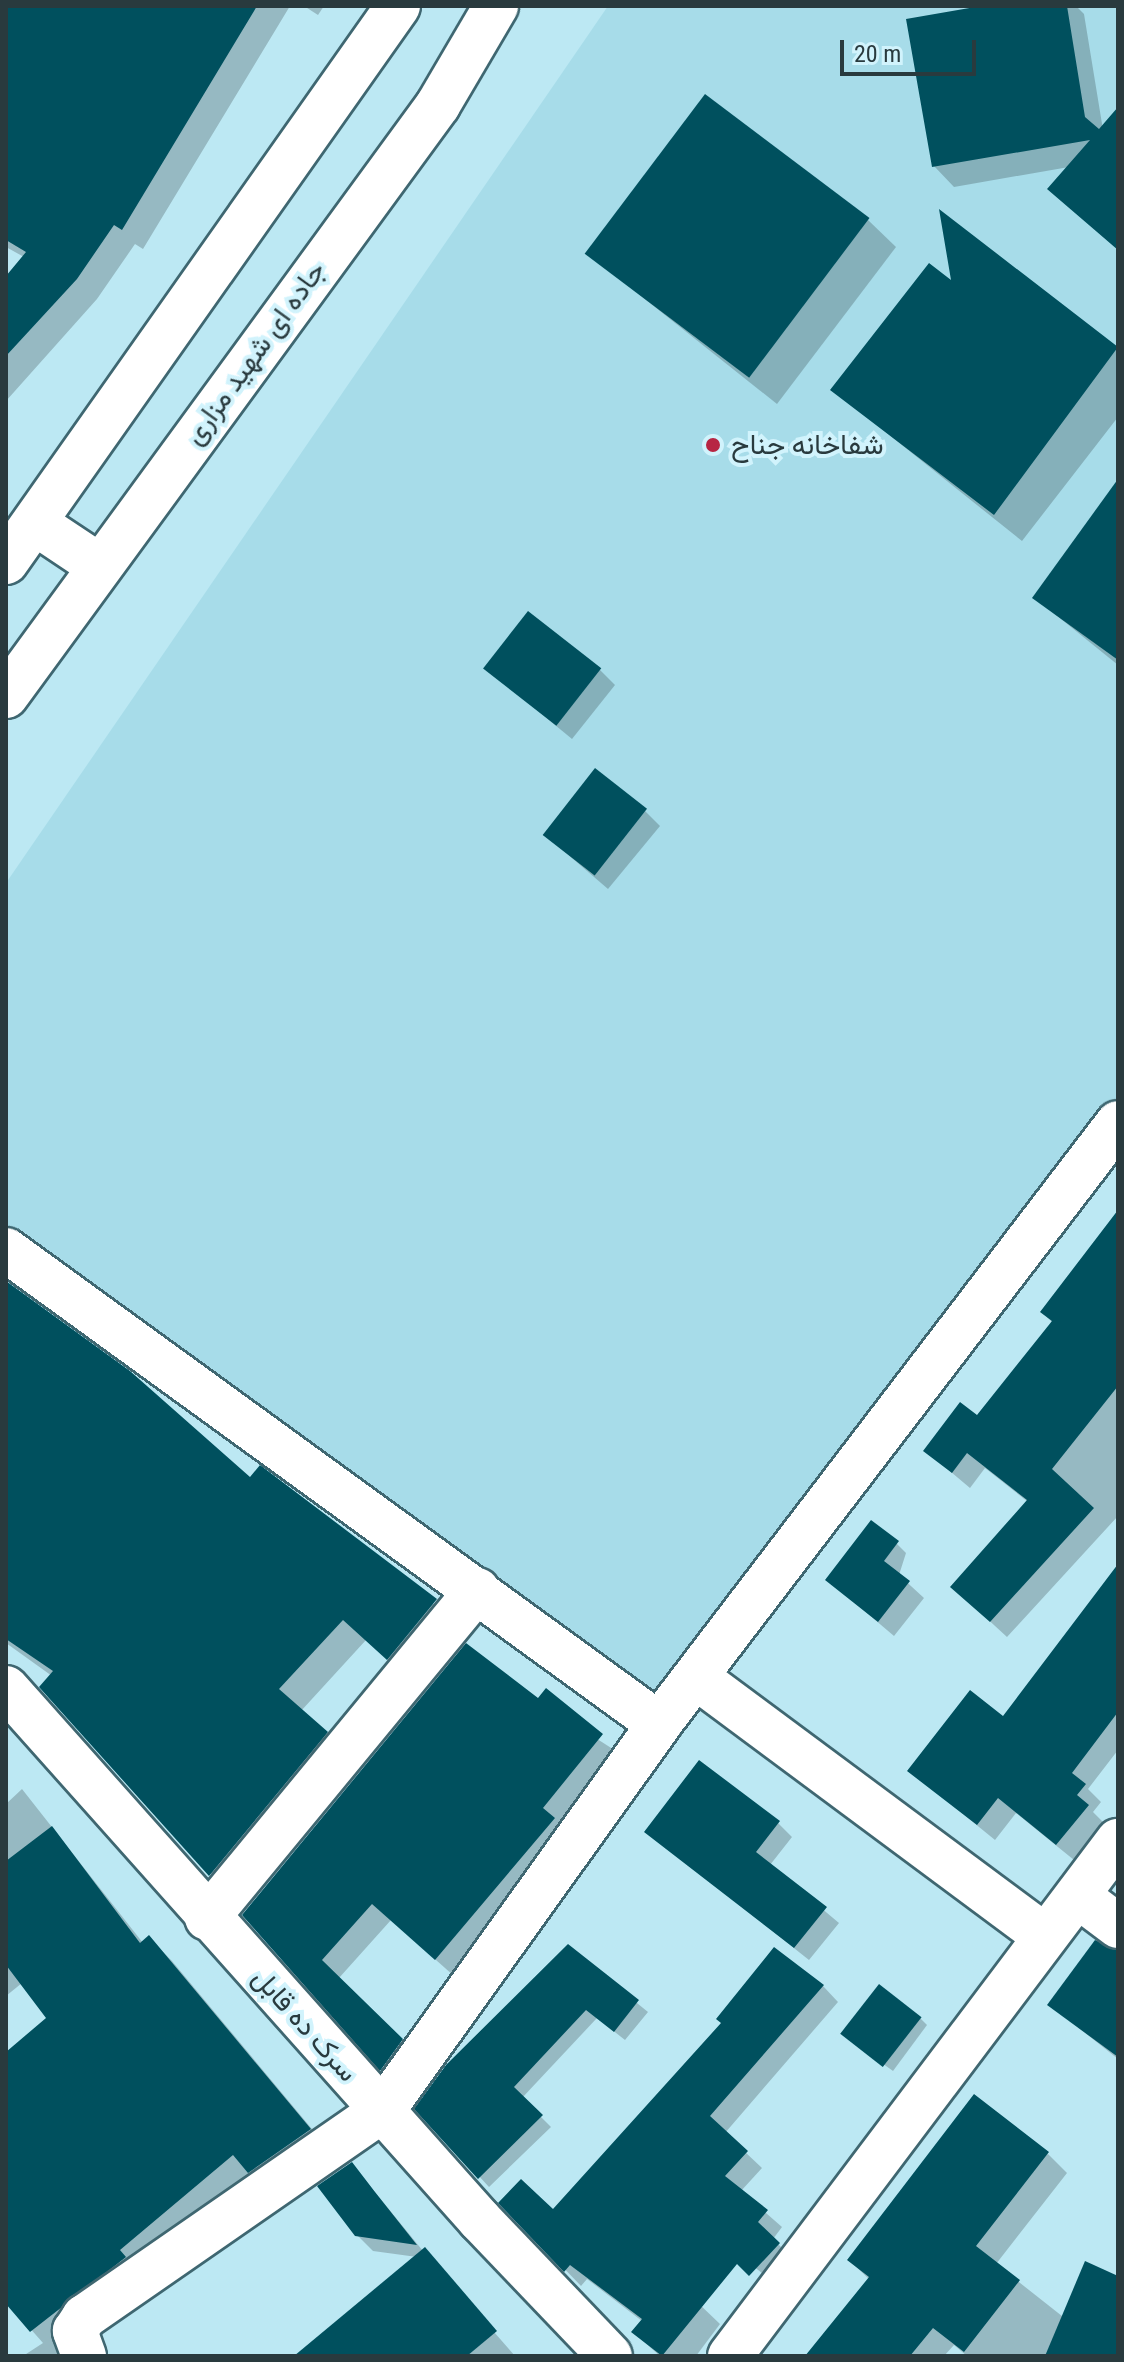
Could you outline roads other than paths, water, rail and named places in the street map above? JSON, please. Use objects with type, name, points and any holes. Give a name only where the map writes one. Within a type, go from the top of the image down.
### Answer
[{"type":"street","points":[[6,562],[398,6]]},
{"type":"street","name":"جاده ای شهید مزاری","points":[[6,696],[98,565],[438,105],[496,6]]},
{"type":"street","points":[[35,523],[98,565]]},
{"type":"street","points":[[84,2356],[75,2331],[84,2317],[383,2110],[659,1724],[1118,1123]]},
{"type":"street","points":[[6,1250],[659,1724]]},
{"type":"street","points":[[207,1918],[477,1590]]},
{"type":"street","points":[[696,1677],[1044,1935]]},
{"type":"street","name":"سرک ده قابل","points":[[6,1688],[207,1918],[610,2356]]},
{"type":"street","points":[[730,2356],[1044,1935],[1078,1896],[1118,1841]]},
{"type":"street","points":[[1078,1896],[1118,1926]]},
{"type":"place","name":"شفاخانه جناح","points":[[713,445]]}]
